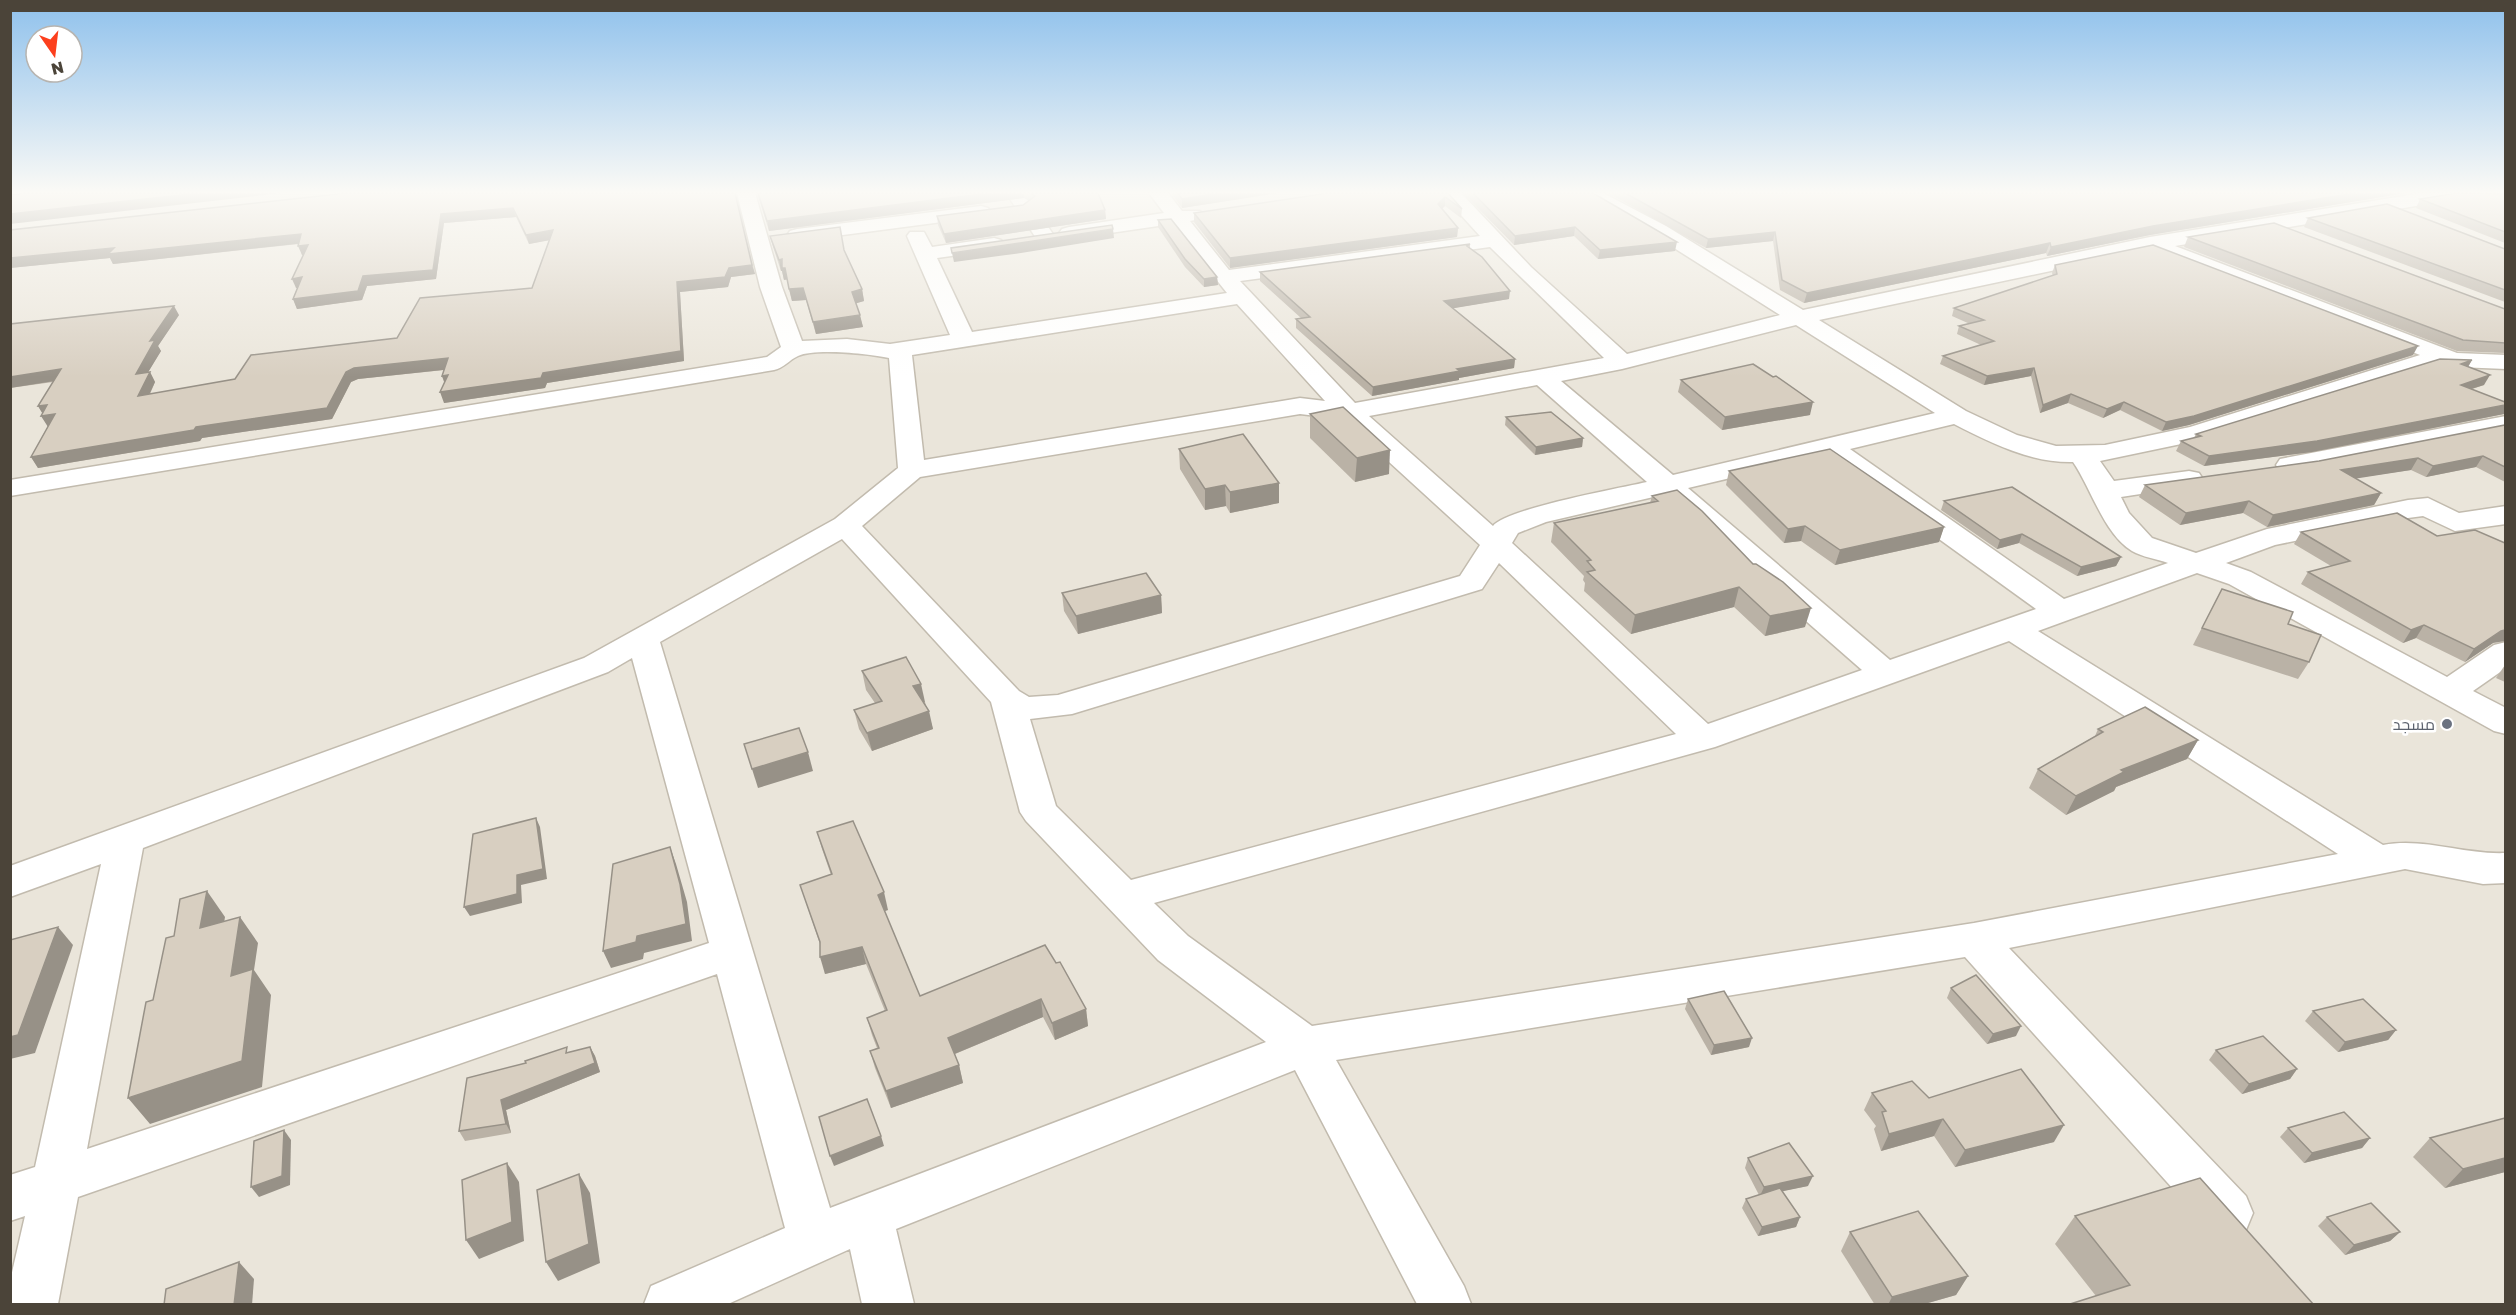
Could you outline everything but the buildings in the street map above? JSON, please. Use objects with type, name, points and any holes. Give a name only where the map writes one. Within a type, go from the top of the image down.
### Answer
[{"type":"street","points":[[763,254],[771,287],[793,349]]},
{"type":"street","points":[[925,254],[964,340]]},
{"type":"street","points":[[1206,254],[1242,297],[1350,412],[1496,544],[1702,739]]},
{"type":"street","points":[[1224,277],[1389,254]]},
{"type":"street","points":[[1508,254],[1622,362]]},
{"type":"street","points":[[1699,254],[1957,416],[2008,441],[2055,454],[2104,453],[2196,433],[2432,359],[2505,362]]},
{"type":"street","points":[[10,882],[596,665],[846,525],[912,470],[1300,406],[1350,412],[1622,362],[1801,317],[2096,254]]},
{"type":"street","points":[[2180,254],[2456,360],[2505,384]]},
{"type":"street","points":[[891,351],[1242,297]]},
{"type":"street","points":[[10,488],[774,363],[793,349],[838,345],[872,346],[900,354],[912,470]]},
{"type":"street","points":[[1542,377],[1670,485],[1885,673]]},
{"type":"street","points":[[846,525],[1007,699],[1024,708],[1060,706],[1471,582],[1507,527],[1537,516],[1957,416]]},
{"type":"street","points":[[2265,469],[2505,424]]},
{"type":"street","points":[[1829,447],[2058,610]]},
{"type":"street","points":[[2082,455],[2116,516],[2142,544],[2240,578],[2505,723]]},
{"type":"street","points":[[2104,491],[2219,475]]},
{"type":"street","points":[[1123,897],[1702,739],[2058,610],[2267,538],[2408,509],[2428,507],[2495,543]]},
{"type":"street","points":[[2455,522],[2505,515]]},
{"type":"street","points":[[2011,628],[2377,860]]},
{"type":"street","points":[[643,639],[814,1240]]},
{"type":"street","points":[[2448,692],[2505,652]]},
{"type":"street","points":[[1007,699],[1039,812],[1173,948],[1305,1046],[1445,1305]]},
{"type":"street","points":[[32,1305],[124,840]]},
{"type":"street","points":[[670,1305],[868,1216],[1305,1046],[1974,939],[2405,855],[2498,874]]},
{"type":"street","points":[[1974,939],[2256,1244]]},
{"type":"street","points":[[10,1198],[732,952]]},
{"type":"street","points":[[868,1216],[888,1305]]},
{"type":"shaded area","points":[[11,254],[2505,254],[2505,1304],[11,1304]]},
{"type":"place","name":"مسجد","points":[[2447,724]]}]
